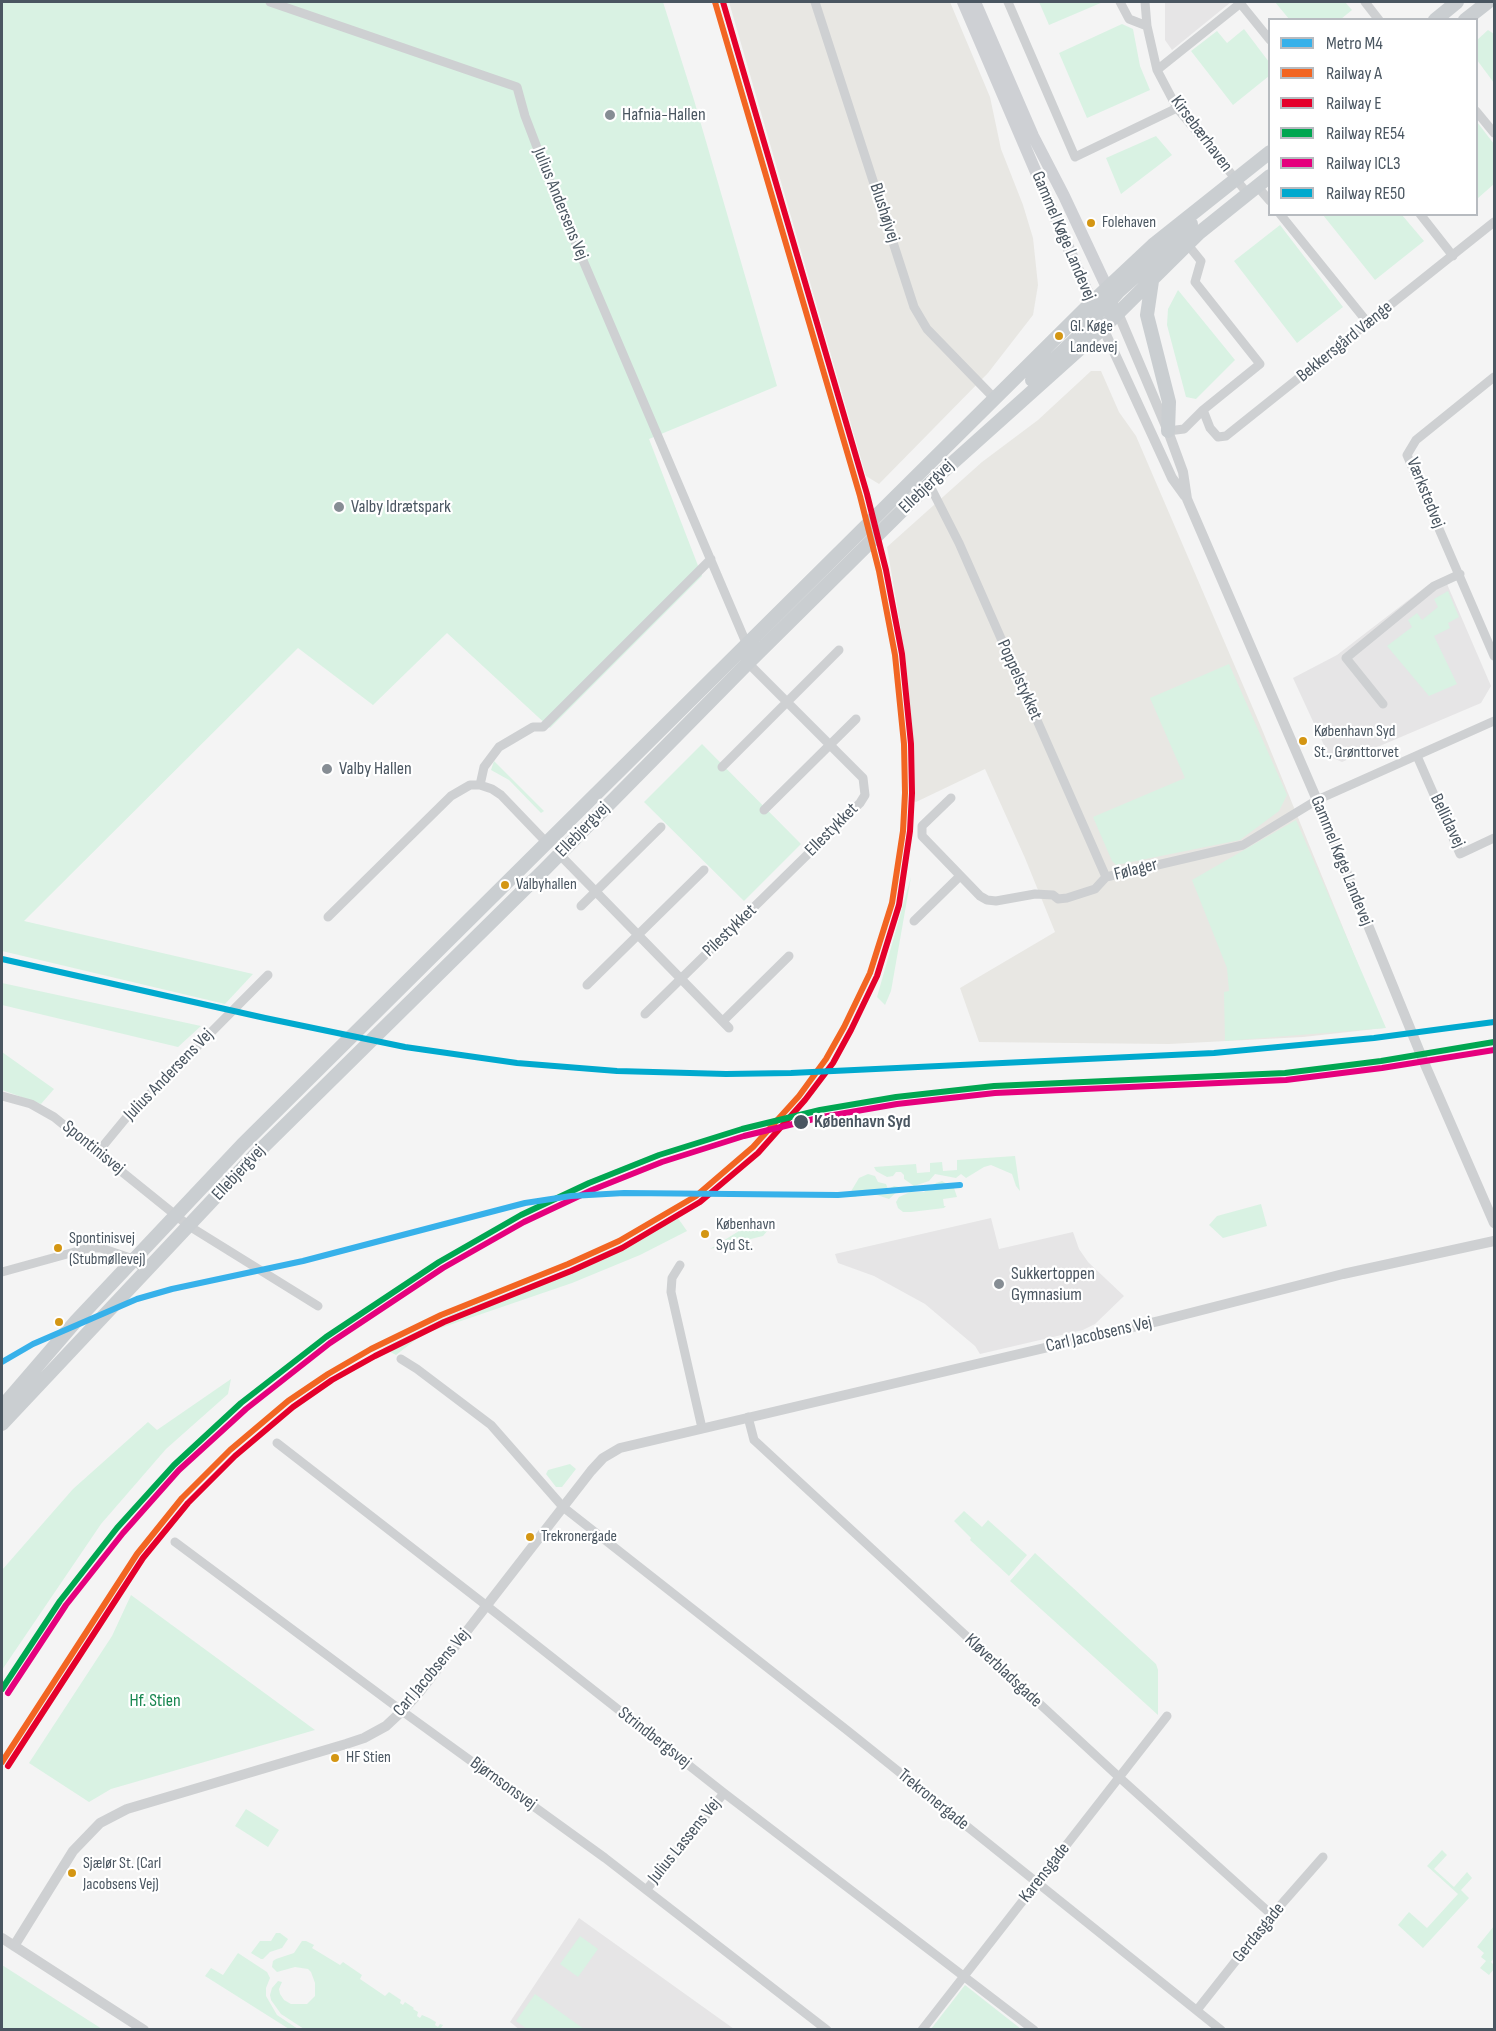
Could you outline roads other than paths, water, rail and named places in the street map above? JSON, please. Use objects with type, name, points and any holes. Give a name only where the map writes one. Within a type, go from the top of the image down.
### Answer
[{"type":"main road","name":"Gammel Køge Landevej","points":[[963,2],[1097,315]]},
{"type":"main road","name":"Gammel Køge Landevej","points":[[975,2],[1033,136],[1064,196],[1118,313]]},
{"type":"main road","points":[[1437,18],[1457,2]]},
{"type":"main road","points":[[1468,18],[1488,2]]},
{"type":"main road","points":[[1097,315],[1110,293],[1153,245],[1268,153]]},
{"type":"main road","points":[[1097,315],[1118,313],[1188,245],[1268,177]]},
{"type":"main road","points":[[1153,279],[1147,315],[1169,402],[1168,431]]},
{"type":"main road","points":[[1097,315],[1110,293]]},
{"type":"main road","name":"Ellebjergvej","points":[[2,1407],[133,1259],[312,1075],[995,399],[1097,315]]},
{"type":"main road","name":"Ellebjergvej","points":[[2,1424],[254,1156],[330,1079],[560,855],[748,663],[962,453],[1025,386],[1082,333],[1097,315]]},
{"type":"street","name":"Julius Andersens Vej","points":[[270,2],[517,87],[525,116],[556,197],[747,645]]},
{"type":"street","name":"Blushøjvej","points":[[815,2],[914,307],[927,329],[995,399]]},
{"type":"street","points":[[1008,2],[1075,157],[1177,108]]},
{"type":"street","points":[[1120,2],[1130,19],[1147,27]]},
{"type":"street","name":"Kirsebærhaven","points":[[1145,2],[1147,27],[1157,70],[1177,108],[1236,179],[1252,190]]},
{"type":"street","points":[[1157,70],[1241,2],[1268,39]]},
{"type":"street","points":[[1365,2],[1377,18]]},
{"type":"street","points":[[1488,2],[1494,10]]},
{"type":"street","points":[[1478,113],[1494,133]]},
{"type":"street","points":[[1252,190],[1268,200]]},
{"type":"street","points":[[1282,216],[1368,323]]},
{"type":"street","points":[[1422,216],[1453,256]]},
{"type":"street","name":"Bekkersgård Vænge","points":[[1203,410],[1210,428],[1218,438],[1226,436],[1494,222]]},
{"type":"street","points":[[1168,431],[1184,429],[1203,410],[1260,364],[1195,282],[1201,261],[1188,245]]},
{"type":"street","name":"Gammel Køge Landevej","points":[[1118,313],[1168,431],[1183,472],[1187,499]]},
{"type":"street","name":"Gammel Køge Landevej","points":[[1097,315],[1172,478],[1187,499],[1317,800],[1409,1026],[1494,1223]]},
{"type":"street","name":"Værkstedvej","points":[[1494,377],[1416,440],[1407,454],[1494,656]]},
{"type":"street","name":"Poppelstykket","points":[[929,484],[959,543],[1106,877]]},
{"type":"street","points":[[480,785],[484,767],[499,747],[533,727],[543,727],[711,559]]},
{"type":"street","points":[[1383,704],[1346,658],[1434,586],[1460,574]]},
{"type":"street","points":[[722,766],[839,650]]},
{"type":"street","name":"Ellestykket","points":[[748,663],[863,778],[865,795],[860,803],[779,883]]},
{"type":"street","points":[[764,810],[856,719]]},
{"type":"street","name":"Følager","points":[[951,798],[922,826],[922,836],[980,896],[996,901],[1035,894],[1053,894],[1058,899],[1067,898],[1095,889],[1106,877],[1243,845],[1317,800],[1494,721]]},
{"type":"street","name":"Bellidavej","points":[[1417,756],[1460,854],[1494,838]]},
{"type":"street","points":[[328,916],[451,796],[470,785],[480,785],[501,795],[726,1025],[789,956]]},
{"type":"street","points":[[581,906],[661,827]]},
{"type":"street","points":[[587,985],[704,870]]},
{"type":"street","points":[[914,921],[960,876]]},
{"type":"street","name":"Pilestykket","points":[[645,1014],[779,883]]},
{"type":"street","name":"Julius Andersens Vej","points":[[98,1152],[126,1118],[268,975]]},
{"type":"street","name":"Spontinisvej","points":[[2,1096],[31,1104],[54,1117],[189,1226],[318,1306]]},
{"type":"street","name":"Carl Jacobsens Vej","points":[[14,1946],[73,1851],[100,1823],[127,1809],[364,1738],[386,1725],[402,1711],[603,1458],[620,1448],[1494,1241]]},
{"type":"street","points":[[2,1272],[88,1248],[101,1248],[133,1259],[146,1271]]},
{"type":"street","points":[[680,1265],[672,1278],[671,1292],[702,1428]]},
{"type":"street","name":"Trekronergade","points":[[401,1359],[491,1425],[563,1507],[1221,2030]]},
{"type":"street","name":"Kløverbladsgade","points":[[748,1418],[754,1440],[1272,1915]]},
{"type":"street","name":"Strindbergsvej","points":[[277,1443],[724,1793],[1034,2030]]},
{"type":"street","name":"Bjørnsonsvej","points":[[175,1542],[647,1889],[827,2030]]},
{"type":"street","name":"Karensgade","points":[[922,2030],[1167,1716]]},
{"type":"street","name":"Julius Lassens Vej","points":[[647,1889],[724,1793]]},
{"type":"street","name":"Gerdasgade","points":[[1197,2010],[1272,1915],[1323,1857]]},
{"type":"street","points":[[2,1938],[144,2030]]},
{"type":"metro line","name":"M4","points":[[2,1362],[33,1344],[137,1299],[172,1289],[303,1261],[525,1203],[571,1196],[624,1193],[838,1195],[960,1185]]},
{"type":"rail line","name":"A","points":[[2,1762],[137,1554],[182,1498],[230,1450],[288,1401],[371,1349],[441,1315],[619,1241],[696,1196],[753,1147],[799,1096],[826,1059],[870,973],[892,903],[903,831],[904,744],[895,655],[879,571],[860,496],[715,2]]},
{"type":"rail line","name":"E","points":[[8,1766],[143,1558],[188,1503],[235,1456],[293,1407],[332,1380],[375,1356],[444,1322],[622,1248],[700,1202],[758,1153],[805,1100],[833,1063],[877,976],[899,905],[910,831],[911,744],[902,654],[886,570],[867,494],[723,2]]},
{"type":"rail line","name":"RE50","points":[[2,959],[405,1047],[517,1063],[617,1071],[791,1073],[1214,1053],[1374,1038],[1494,1022]]},
{"type":"rail line","name":"RE54","points":[[2,1689],[60,1601],[117,1528],[174,1465],[241,1403],[326,1337],[439,1262],[521,1215],[589,1183],[659,1155],[742,1129],[820,1110],[896,1097],[994,1086],[1285,1073],[1381,1061],[1494,1042]]},
{"type":"rail line","name":"ICL3","points":[[8,1693],[66,1605],[123,1533],[179,1470],[246,1409],[330,1343],[443,1268],[524,1222],[592,1190],[662,1162],[744,1136],[822,1117],[897,1104],[995,1093],[1286,1080],[1382,1068],[1494,1050]]},
{"type":"place","name":"Hafnia-Hallen","points":[[610,115]]},
{"type":"place","name":"Folehaven","points":[[1091,223]]},
{"type":"place","name":"Gl. Køge Landevej","points":[[1059,336]]},
{"type":"place","name":"Valby Idrætspark","points":[[339,507]]},
{"type":"place","name":"København Syd St., Grønttorvet","points":[[1303,741]]},
{"type":"place","name":"Valby Hallen","points":[[327,769]]},
{"type":"place","name":"Valbyhallen","points":[[505,885]]},
{"type":"place","name":"København Syd","points":[[801,1122]]},
{"type":"place","name":"København Syd St.","points":[[705,1234]]},
{"type":"place","name":"Spontinisvej (Stubmøllevej)","points":[[58,1248]]},
{"type":"place","name":"Sukkertoppen Gymnasium","points":[[999,1284]]},
{"type":"place","name":"Trekronergade","points":[[530,1537]]},
{"type":"place","name":"HF Stien","points":[[335,1758]]},
{"type":"place","name":"Sjælør St. (Carl Jacobsens Vej)","points":[[72,1873]]},
{"type":"park label","name":"Hf. Stien","points":[[155,1701]]}]
